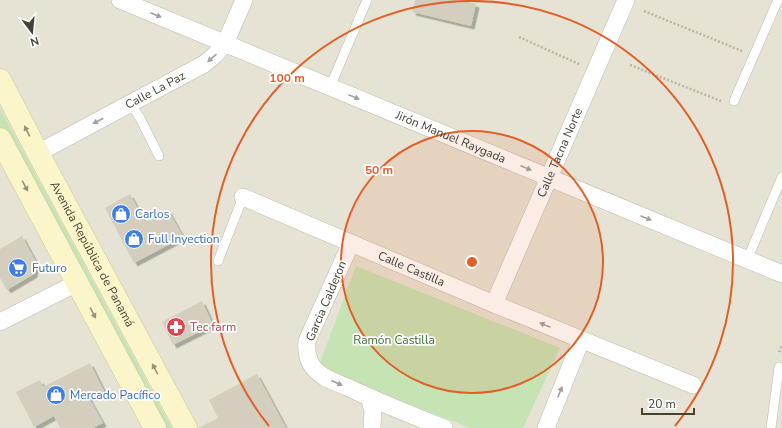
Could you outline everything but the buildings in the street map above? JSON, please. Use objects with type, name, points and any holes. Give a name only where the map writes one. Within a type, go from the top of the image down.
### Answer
[{"type":"main road","name":"Avenida República de Panamá","points":[[0,80],[186,428]]},
{"type":"main road","points":[[0,139],[155,428]]},
{"type":"street","name":"Jirón Manuel Raygada","points":[[120,0],[782,274]]},
{"type":"street","name":"Calle La Paz","points":[[38,153],[204,64],[225,44],[244,0]]},
{"type":"street","name":"Calle Tacna Norte","points":[[494,304],[626,0]]},
{"type":"street","name":"Calle Castilla","points":[[243,197],[494,304],[693,385]]},
{"type":"street","name":"Garcia Calderon","points":[[351,243],[307,341],[306,351],[308,359],[322,376],[369,397]]},
{"type":"street","points":[[0,322],[77,282]]},
{"type":"street","points":[[546,428],[581,340]]},
{"type":"street","points":[[369,397],[372,411],[372,428]]},
{"type":"street","points":[[369,397],[444,428]]},
{"type":"lane","points":[[330,87],[367,0]]},
{"type":"lane","points":[[734,101],[778,0]]},
{"type":"lane","points":[[131,104],[140,118],[159,156]]},
{"type":"lane","points":[[747,260],[782,177]]},
{"type":"lane","points":[[218,261],[243,197]]},
{"type":"lane","points":[[771,428],[779,367]]},
{"type":"path","points":[[644,11],[754,55]]},
{"type":"path","points":[[519,37],[595,71]]},
{"type":"path","points":[[630,66],[722,102],[734,101]]},
{"type":"path","points":[[779,352],[782,345]]},
{"type":"shaded area","points":[[0,0],[782,0],[782,428],[0,428]]},
{"type":"green space","points":[[0,108],[172,428],[159,428],[0,127]]},
{"type":"green space","name":"Ramón Castilla","points":[[356,266],[560,348],[523,428],[470,428],[318,368]]},
{"type":"place","name":"Carlos","points":[[121,214]]},
{"type":"place","name":"Full Inyection","points":[[134,239]]},
{"type":"place","name":"Futuro","points":[[18,268]]},
{"type":"place","name":"Tec farm","points":[[176,327]]},
{"type":"place","name":"Mercado Pacífico","points":[[56,395]]}]
